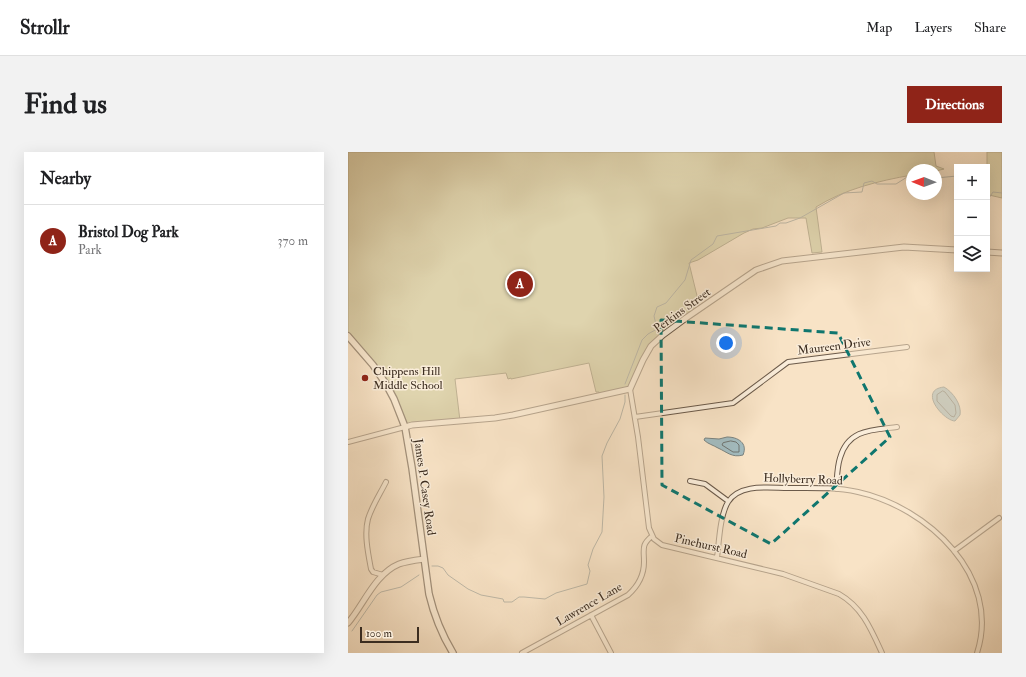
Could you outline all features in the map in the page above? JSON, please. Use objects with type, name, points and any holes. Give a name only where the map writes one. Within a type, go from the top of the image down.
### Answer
[{"type":"main road","name":"James P. Casey Road","points":[[348,336],[373,365],[388,388],[394,398],[405,427],[429,594],[441,631],[453,653]]},
{"type":"street","name":"Perkins Street","points":[[630,389],[651,346],[686,318],[756,270],[782,261],[904,247],[954,250]]},
{"type":"street","points":[[990,252],[1002,253]]},
{"type":"street","name":"Maureen Drive","points":[[635,416],[733,403],[788,362],[907,347]]},
{"type":"street","points":[[348,442],[412,425],[495,418],[630,389],[635,416],[649,528],[652,536]]},
{"type":"street","points":[[836,489],[839,458],[848,441],[861,432],[897,427]]},
{"type":"street","points":[[690,481],[705,484],[728,501],[721,521],[717,558]]},
{"type":"street","points":[[383,575],[373,572],[371,569],[366,534],[367,520],[386,482]]},
{"type":"street","name":"Hollyberry Road","points":[[728,501],[736,494],[746,490],[760,488],[836,489],[858,492],[873,497],[894,505],[915,516],[937,533],[954,551],[972,578],[981,603],[983,625],[977,653]]},
{"type":"street","points":[[954,551],[1000,518]]},
{"type":"street","name":"Pinehurst Road","points":[[652,536],[657,543],[662,545],[783,574],[847,598],[866,620],[882,653]]},
{"type":"street","name":"Lawrence Lane","points":[[522,653],[628,595],[637,585],[643,571],[643,547],[646,541],[652,536]]},
{"type":"street","points":[[348,623],[383,575],[398,564],[424,559]]},
{"type":"street","points":[[591,615],[611,653]]},
{"type":"highlighted area","points":[[661,320],[838,333],[890,437],[771,544],[662,485]]},
{"type":"green space","points":[[348,152],[934,152],[936,164],[906,164],[906,176],[862,186],[838,195],[816,207],[822,252],[812,253],[806,218],[788,218],[744,233],[698,260],[689,263],[700,308],[651,346],[630,389],[600,395],[599,392],[596,392],[589,363],[511,379],[508,379],[506,373],[455,379],[460,421],[405,427],[391,392],[348,336]]},
{"type":"green space","points":[[987,152],[1002,152],[1002,198],[990,195],[990,164],[987,164]]},
{"type":"water","points":[[944,387],[954,395],[960,407],[960,415],[955,421],[950,420],[940,411],[935,405],[933,399],[933,394],[936,389]]},
{"type":"water","points":[[727,437],[735,438],[743,444],[743,455],[736,456],[730,454],[704,440],[705,438],[719,439]]},
{"type":"waterway","points":[[942,177],[954,176]]},
{"type":"waterway","points":[[625,384],[642,340],[648,334],[657,329],[654,316],[657,307],[666,303],[685,280],[691,260],[713,244],[717,236],[786,223],[800,218],[844,193],[862,192],[864,183],[872,181],[877,184],[896,184],[906,178]]},
{"type":"waterway","points":[[988,200],[993,192],[1002,193]]},
{"type":"waterway","points":[[432,566],[443,568],[448,575],[468,589],[481,595],[503,599],[504,602],[512,602],[519,597],[545,599],[556,593],[587,584],[590,571],[588,565],[593,549],[602,532],[604,497],[602,456],[620,419],[625,402],[625,395]]},
{"type":"waterway","points":[[352,631],[377,595],[381,592],[401,587],[419,575]]},
{"type":"place","name":"Bristol Dog Park","points":[[520,284]]},
{"type":"place","name":"Chippens Hill Middle School","points":[[365,378]]}]
